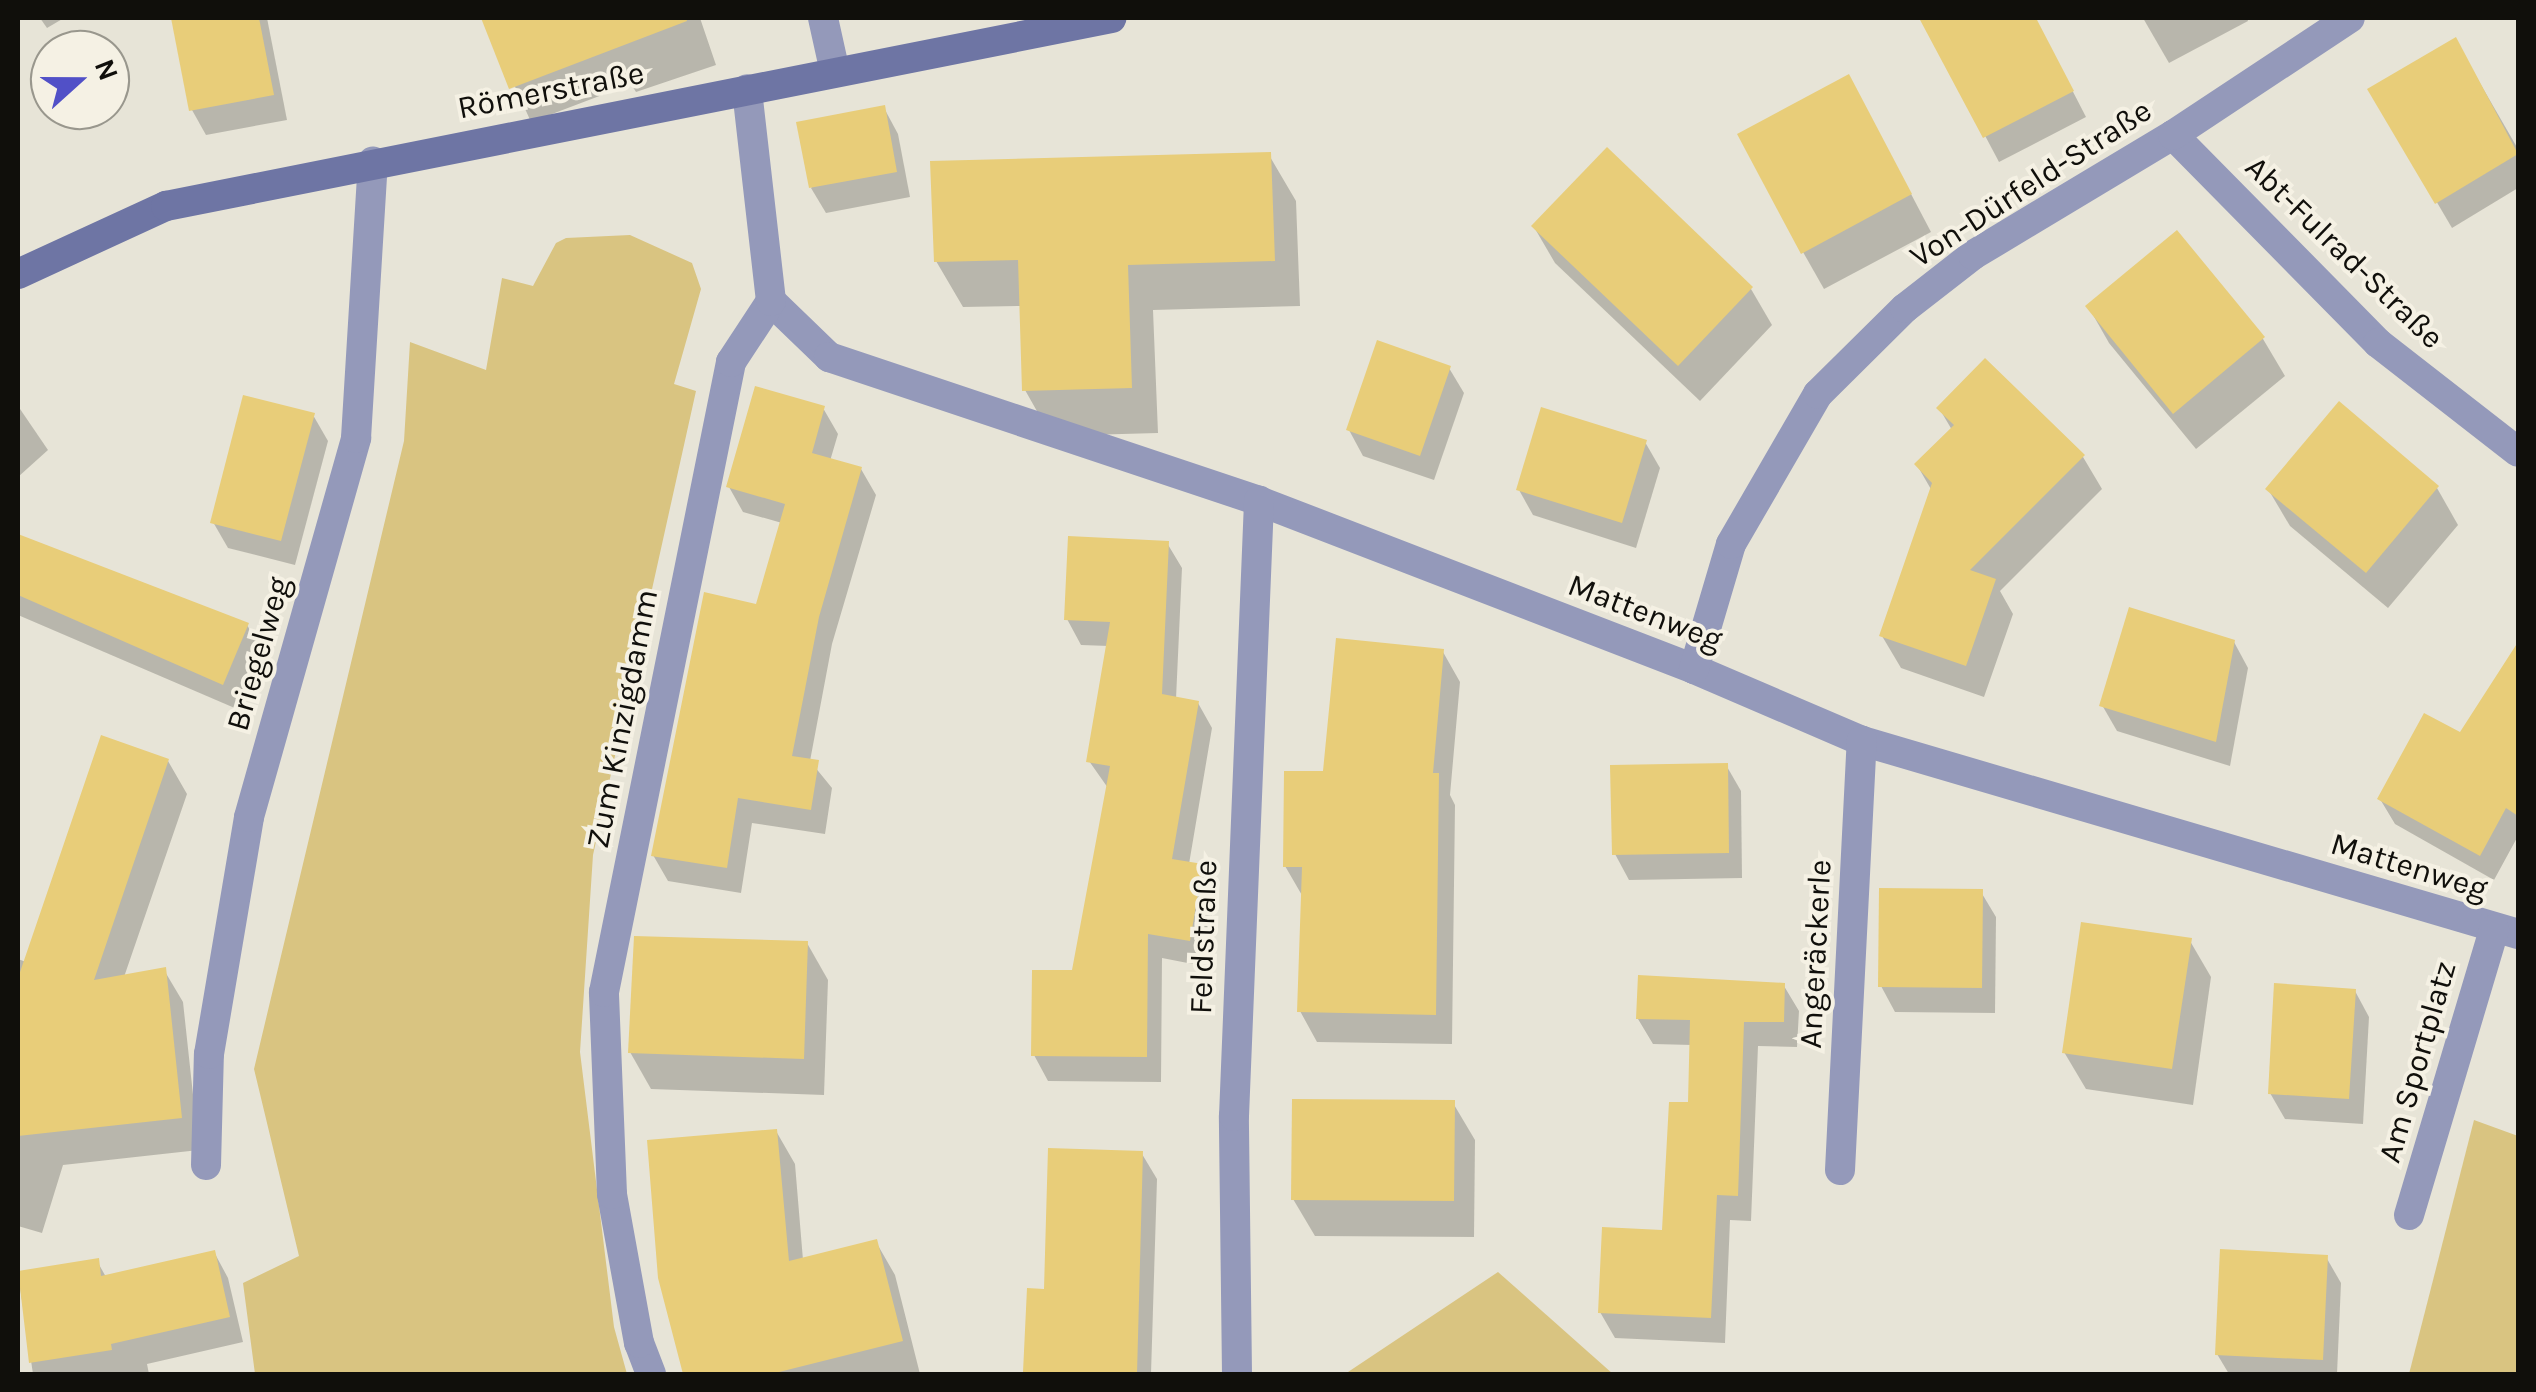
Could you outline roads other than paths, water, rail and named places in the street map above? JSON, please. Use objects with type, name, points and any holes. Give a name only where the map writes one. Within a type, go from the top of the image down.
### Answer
[{"type":"street","points":[[823,18],[834,72]]},
{"type":"street","name":"Römerstraße","points":[[18,274],[166,206],[372,162],[1112,18]]},
{"type":"street","name":"Von-Dürfeld-Straße","points":[[1694,669],[1731,544],[1818,394],[1905,308],[1974,255],[2174,135],[2350,18]]},
{"type":"street","points":[[747,88],[771,301]]},
{"type":"street","name":"Abt-Fulrad-Straße","points":[[2174,135],[2378,343],[2518,452]]},
{"type":"street","name":"Briegelweg","points":[[206,1165],[209,1054],[249,818],[356,438],[372,162]]},
{"type":"street","name":"Mattenweg","points":[[771,301],[830,357],[1259,501],[1694,669],[1862,741],[2506,932]]},
{"type":"street","name":"Zum Kinzigdamm","points":[[651,1374],[639,1343],[612,1194],[604,992],[731,362],[771,301]]},
{"type":"street","name":"Feldstraße","points":[[1237,1374],[1234,1116],[1259,501]]},
{"type":"street","name":"Angeräckerle","points":[[1840,1170],[1862,741]]},
{"type":"street","name":"Am Sportplatz","points":[[2409,1215],[2506,932]]}]
